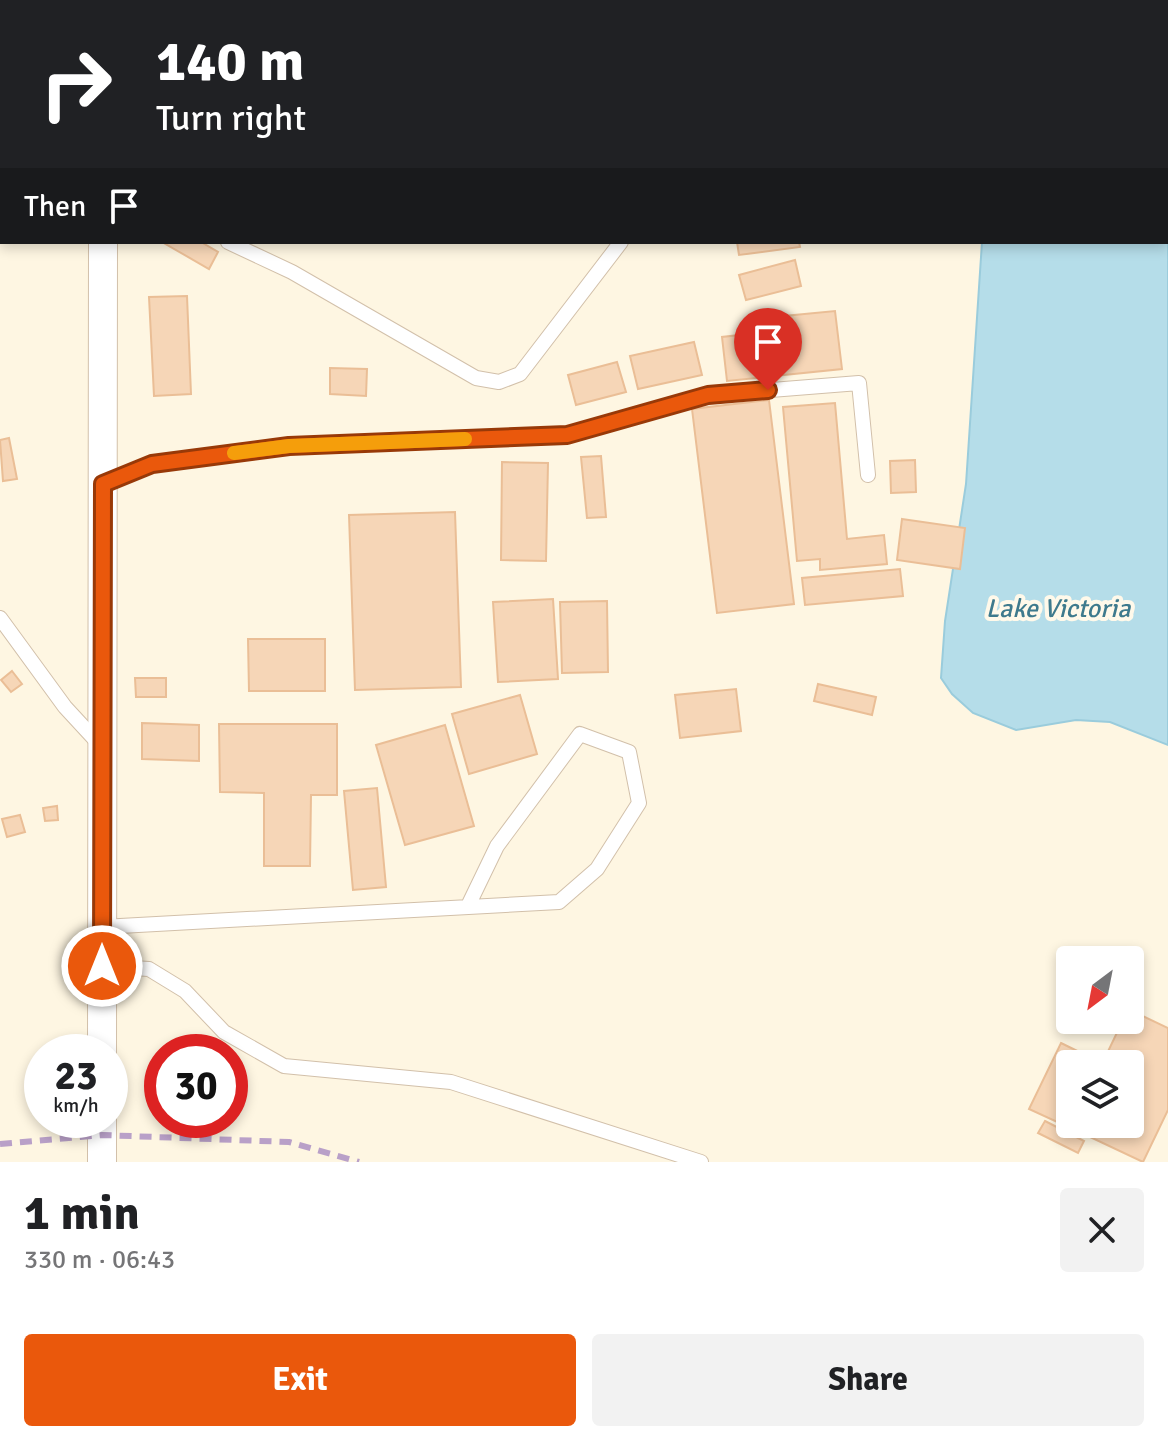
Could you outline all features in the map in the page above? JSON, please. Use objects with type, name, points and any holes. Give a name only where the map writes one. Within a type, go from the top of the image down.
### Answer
[{"type":"street","points":[[102,1034],[103,244]]},
{"type":"street","points":[[102,1138],[102,1162]]},
{"type":"lane","points":[[232,244],[292,272],[476,378],[499,382],[520,374],[619,244]]},
{"type":"lane","points":[[103,484],[152,464],[289,446],[567,435],[708,395],[859,383],[868,475]]},
{"type":"lane","points":[[0,618],[65,707],[103,747]]},
{"type":"lane","points":[[102,927],[559,902],[597,869],[639,803],[629,752],[580,734],[497,846],[468,906]]},
{"type":"lane","points":[[102,966],[149,969],[185,991],[224,1032],[284,1066],[451,1082],[701,1162]]},
{"type":"water","name":"Lake Victoria","points":[[982,244],[1168,244],[1168,745],[1110,722],[1076,720],[1016,730],[973,713],[952,694],[941,678],[945,621],[966,484]]},
{"type":"building","points":[[165,244],[204,244],[218,252],[209,269]]},
{"type":"building","points":[[737,244],[799,244],[800,247],[739,255]]},
{"type":"building","points":[[795,260],[801,286],[746,300],[739,275]]},
{"type":"building","points":[[187,296],[191,394],[154,396],[149,297]]},
{"type":"building","points":[[835,311],[842,369],[727,381],[722,337],[776,331],[774,317]]},
{"type":"building","points":[[694,342],[702,375],[638,389],[630,356]]},
{"type":"building","points":[[617,362],[626,392],[576,405],[568,375]]},
{"type":"building","points":[[330,368],[367,369],[366,396],[330,394]]},
{"type":"building","points":[[769,400],[794,604],[717,613],[692,409]]},
{"type":"building","points":[[835,403],[847,539],[884,535],[887,564],[820,570],[820,559],[797,561],[783,407]]},
{"type":"building","points":[[9,438],[17,479],[3,481],[0,440]]},
{"type":"building","points":[[601,456],[606,517],[587,518],[581,457]]},
{"type":"building","points":[[915,460],[916,492],[891,493],[890,461]]},
{"type":"building","points":[[502,462],[548,463],[546,561],[501,560]]},
{"type":"building","points":[[455,512],[461,687],[355,690],[349,515]]},
{"type":"building","points":[[902,519],[965,528],[960,569],[897,560]]},
{"type":"building","points":[[900,569],[903,596],[805,605],[802,578]]},
{"type":"building","points":[[553,599],[558,679],[498,682],[493,602]]},
{"type":"building","points":[[607,601],[608,672],[562,673],[560,602]]},
{"type":"building","points":[[248,639],[325,639],[325,691],[249,691]]},
{"type":"building","points":[[12,671],[22,684],[11,692],[1,680]]},
{"type":"building","points":[[135,678],[166,678],[166,697],[136,697]]},
{"type":"building","points":[[818,684],[876,697],[872,715],[814,701]]},
{"type":"building","points":[[736,689],[741,731],[680,738],[675,695]]},
{"type":"building","points":[[520,695],[537,754],[469,774],[452,714]]},
{"type":"building","points":[[142,723],[199,725],[199,761],[142,759]]},
{"type":"building","points":[[219,724],[337,724],[337,795],[311,795],[310,866],[264,866],[264,793],[220,792]]},
{"type":"building","points":[[445,725],[474,826],[405,845],[376,745]]},
{"type":"building","points":[[377,788],[386,887],[353,890],[344,791]]},
{"type":"building","points":[[57,806],[58,820],[45,821],[43,808]]},
{"type":"building","points":[[20,815],[25,832],[7,837],[2,819]]},
{"type":"building","points":[[1144,1017],[1168,1028],[1168,1110],[1143,1162],[1092,1138],[1144,1138],[1144,1050],[1109,1050],[1116,1034],[1144,1034]]},
{"type":"building","points":[[1061,1043],[1075,1050],[1058,1050]]},
{"type":"building","points":[[1056,1053],[1056,1121],[1029,1109]]},
{"type":"building","points":[[1045,1121],[1056,1127],[1056,1138],[1084,1141],[1078,1153],[1038,1133]]},
{"type":"railway","points":[[0,1144],[102,1135],[289,1142],[359,1162]]},
{"type":"slow traffic","points":[[234,453],[289,446],[465,439]]},
{"type":"route","points":[[102,966],[103,484],[152,464],[289,446],[567,435],[708,395],[768,390]]}]
